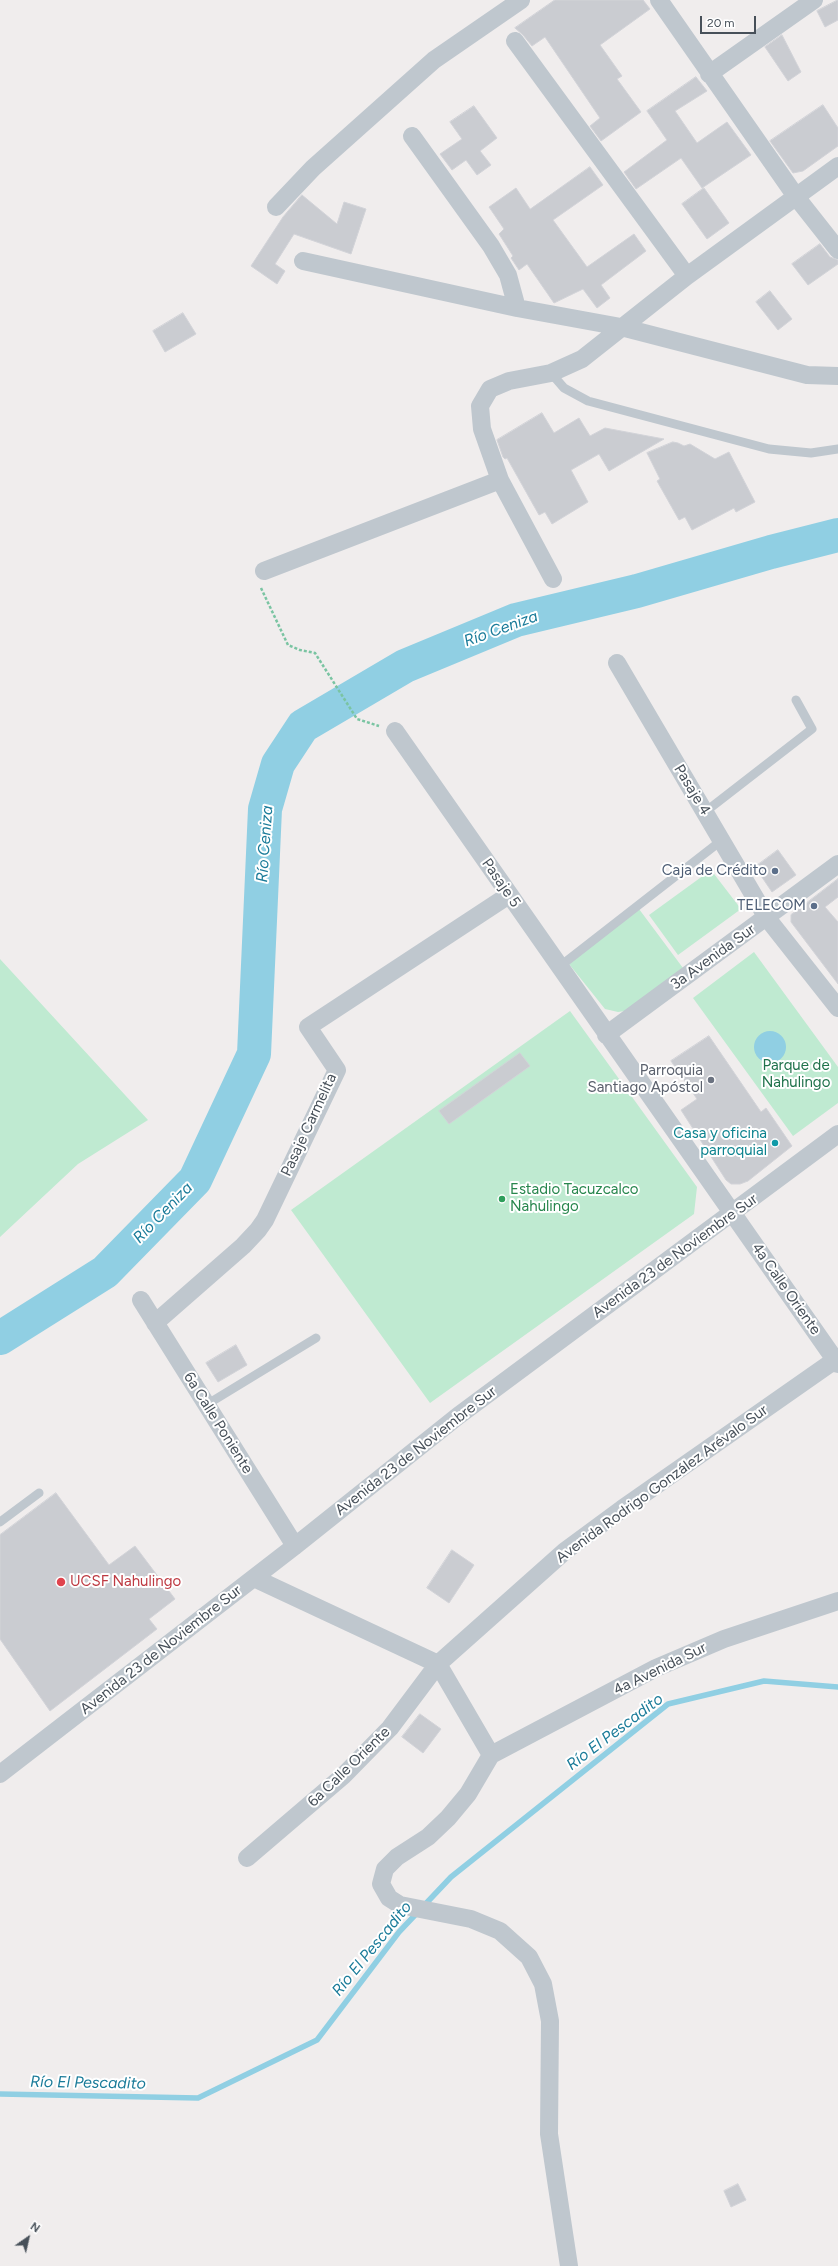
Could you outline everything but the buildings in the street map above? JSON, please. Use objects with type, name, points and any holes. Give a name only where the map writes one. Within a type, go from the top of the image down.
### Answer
[{"type":"street","points":[[276,207],[313,168],[434,60],[521,0]]},
{"type":"street","points":[[659,0],[709,74],[797,198],[838,250]]},
{"type":"street","points":[[709,74],[814,0]]},
{"type":"street","points":[[515,41],[687,276]]},
{"type":"street","points":[[412,136],[491,246],[508,275],[518,308]]},
{"type":"street","points":[[553,579],[500,480],[482,429],[480,406],[490,389],[509,381],[551,373],[582,358],[687,276],[797,198],[838,166]]},
{"type":"street","points":[[303,261],[518,308],[621,327],[807,375],[838,376]]},
{"type":"street","points":[[264,571],[500,480]]},
{"type":"street","name":"Pasaje 4","points":[[617,663],[767,918],[838,1008]]},
{"type":"street","name":"Pasaje 5","points":[[394,731],[606,1035]]},
{"type":"street","name":"3a Avenida Sur","points":[[606,1035],[767,918],[838,864]]},
{"type":"street","name":"Pasaje Carmelita","points":[[155,1323],[243,1246],[265,1220],[337,1070],[308,1027],[509,895]]},
{"type":"street","name":"4a Calle Oriente","points":[[606,1035],[734,1213],[837,1361]]},
{"type":"street","name":"Avenida 23 de Noviembre Sur","points":[[3,1765],[254,1578],[458,1416],[734,1213],[838,1134]]},
{"type":"street","name":"6a Calle Poniente","points":[[140,1300],[295,1546]]},
{"type":"street","name":"Avenida Rodrigo González Arévalo Sur","points":[[438,1664],[565,1551],[622,1509],[837,1361]]},
{"type":"street","points":[[254,1578],[438,1664],[490,1756],[468,1794],[448,1818],[428,1837],[397,1857],[385,1869],[381,1884],[389,1898],[400,1904],[471,1919],[500,1931],[529,1957],[543,1984],[550,2021],[549,2134],[569,2266]]},
{"type":"street","name":"4a Avenida Sur","points":[[490,1756],[656,1668],[724,1639],[838,1601]]},
{"type":"street","name":"6a Calle Oriente","points":[[247,1858],[343,1776],[390,1728],[438,1664]]},
{"type":"lane","points":[[551,373],[564,388],[588,401],[769,449],[811,453],[838,449]]},
{"type":"lane","points":[[705,812],[812,729],[796,700]]},
{"type":"lane","points":[[559,967],[722,840]]},
{"type":"lane","points":[[206,1405],[316,1338]]},
{"type":"lane","points":[[0,1522],[39,1493]]},
{"type":"path","points":[[264,571],[260,580],[261,588],[288,645],[300,650],[315,652],[357,719],[394,731]]},
{"type":"green space","points":[[711,870],[741,909],[678,955],[649,915]]},
{"type":"green space","points":[[639,909],[683,968],[625,1011],[618,1012],[605,1009],[569,964]]},
{"type":"green space","name":"Parque de Nahulingo","points":[[754,952],[838,1067],[838,1103],[793,1136],[693,998]]},
{"type":"green space","points":[[0,959],[148,1120],[78,1164],[0,1237]]},
{"type":"green space","name":"Estadio Tacuzcalco Nahulingo","points":[[570,1011],[697,1187],[694,1214],[430,1403],[291,1210]]},
{"type":"water","points":[[767,1031],[773,1031],[783,1038],[786,1047],[785,1053],[779,1060],[773,1063],[767,1063],[757,1056],[754,1050],[754,1044],[761,1034]]},
{"type":"waterway","name":"Río Ceniza","points":[[0,1338],[105,1272],[195,1180],[254,1054],[265,809],[278,764],[303,726],[405,666],[516,620],[637,591],[771,552],[838,535]]},
{"type":"waterway","name":"Río El Pescadito","points":[[0,2094],[198,2098],[317,2040],[399,1932],[451,1877],[668,1704],[764,1681],[838,1687]]},
{"type":"place","name":"Caja de Crédito","points":[[775,871]]},
{"type":"place","name":"TELECOM","points":[[814,906]]},
{"type":"place","name":"Parroquia Santiago Apóstol","points":[[711,1080]]},
{"type":"place","name":"Casa y oficina parroquial","points":[[775,1143]]},
{"type":"place","name":"Estadio Tacuzcalco Nahulingo","points":[[502,1199]]},
{"type":"place","name":"UCSF Nahulingo","points":[[61,1582]]}]
